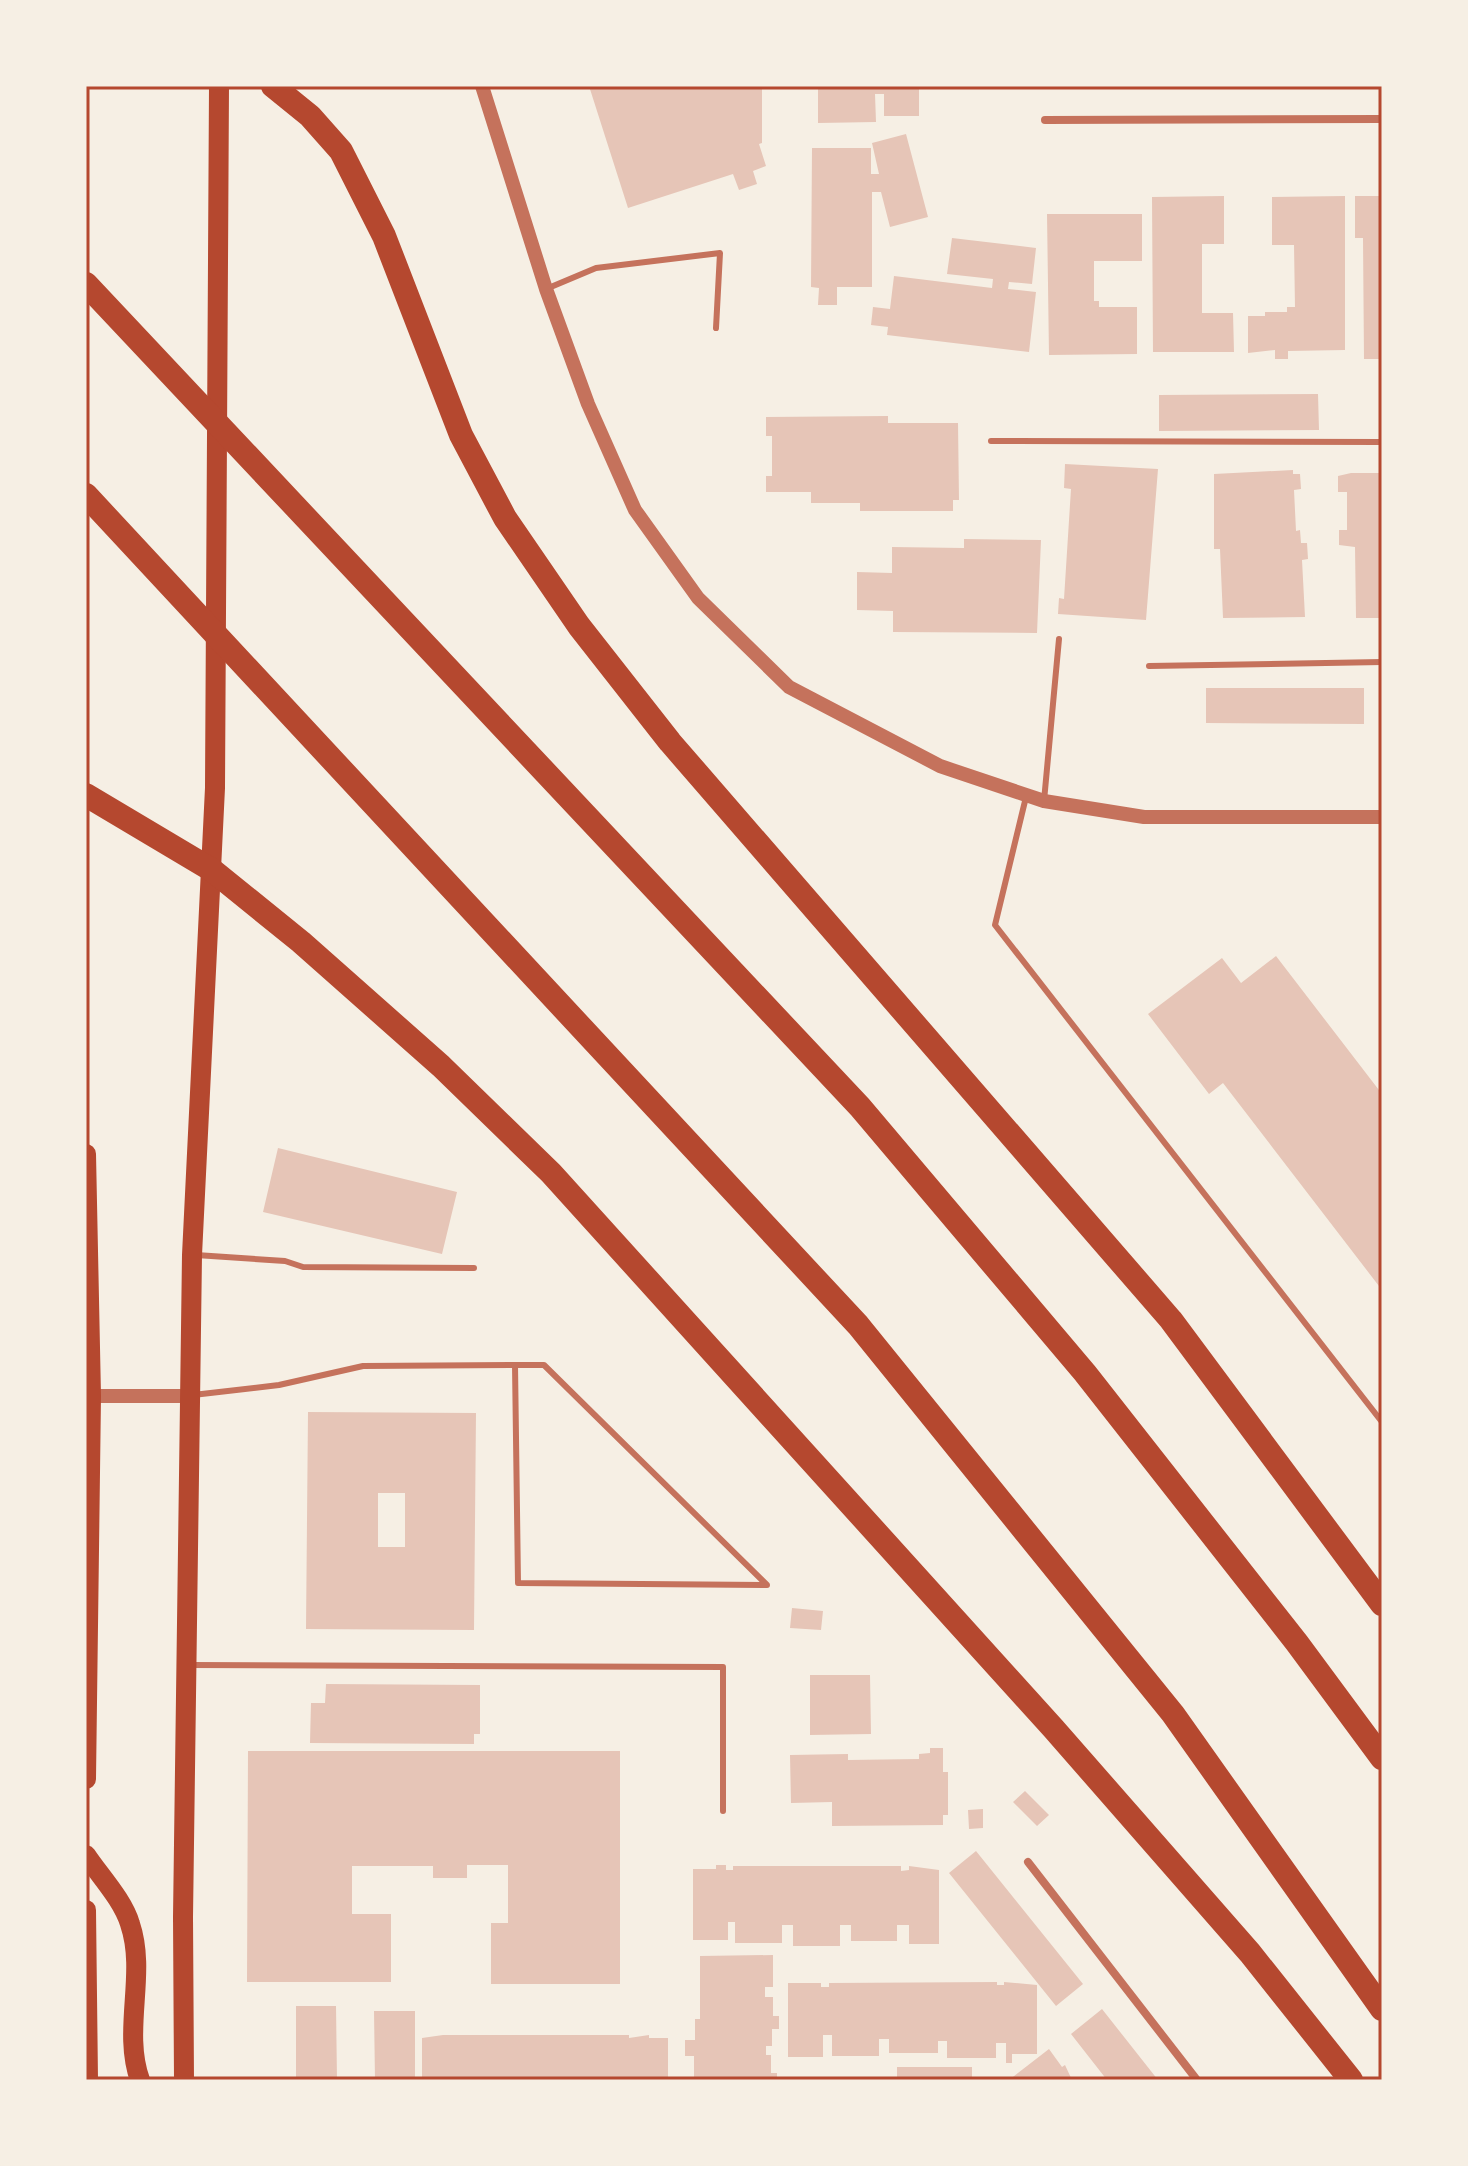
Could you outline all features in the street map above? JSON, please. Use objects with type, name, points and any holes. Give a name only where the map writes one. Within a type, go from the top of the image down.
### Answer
[{"type":"highway","points":[[273,86],[310,116],[341,151],[384,236],[461,435],[505,518],[579,626],[670,742],[1171,1320],[1382,1604]]},
{"type":"highway","points":[[86,284],[860,1107],[1085,1373],[1297,1643],[1382,1758]]},
{"type":"highway","points":[[86,495],[858,1325],[1173,1714],[1382,2009]]},
{"type":"highway","points":[[86,795],[212,870],[301,942],[441,1066],[551,1173],[1074,1751],[1250,1953],[1351,2080]]},
{"type":"main road","points":[[184,2080],[192,1255],[215,788],[219,86]]},
{"type":"main road","points":[[86,1154],[89,1396],[86,1779]]},
{"type":"main road","points":[[86,1855],[130,1921],[136,1947],[133,2040],[140,2080]]},
{"type":"main road","points":[[86,1910],[88,2075]]},
{"type":"street","points":[[482,86],[546,289],[588,404],[635,510],[698,598],[789,687],[940,766],[1044,801],[1144,817],[1382,817]]},
{"type":"street","points":[[1045,120],[1382,119]]},
{"type":"street","points":[[89,1396],[189,1396]]},
{"type":"street","points":[[1028,1862],[1197,2080]]},
{"type":"lane","points":[[546,289],[596,268],[720,253],[716,328]]},
{"type":"lane","points":[[991,441],[1382,442]]},
{"type":"lane","points":[[1044,801],[1059,639]]},
{"type":"lane","points":[[1149,666],[1382,662]]},
{"type":"lane","points":[[1026,797],[995,925],[1382,1422]]},
{"type":"lane","points":[[192,1255],[285,1261],[303,1267],[474,1268]]},
{"type":"lane","points":[[189,1396],[279,1385],[363,1366],[515,1365],[544,1365],[767,1585],[518,1583],[515,1365]]},
{"type":"lane","points":[[186,1665],[723,1667],[723,1811]]},
{"type":"building","points":[[589,86],[762,86],[762,143],[759,144],[766,166],[753,171],[757,184],[739,190],[733,174],[628,208]]},
{"type":"building","points":[[818,86],[919,86],[919,116],[884,116],[884,94],[875,94],[876,122],[818,123]]},
{"type":"building","points":[[906,134],[928,217],[890,227],[881,192],[872,192],[872,287],[837,287],[837,305],[818,305],[819,288],[811,287],[812,148],[871,148],[871,174],[879,174],[872,143]]},
{"type":"building","points":[[1224,196],[1224,244],[1202,244],[1202,313],[1233,313],[1234,352],[1153,352],[1152,197]]},
{"type":"building","points":[[1345,196],[1345,350],[1288,351],[1288,359],[1275,359],[1275,350],[1248,353],[1248,316],[1287,312],[1287,307],[1295,307],[1294,245],[1272,245],[1272,197]]},
{"type":"building","points":[[1355,196],[1382,196],[1382,359],[1364,359],[1363,238],[1355,238]]},
{"type":"building","points":[[1047,214],[1142,214],[1142,261],[1094,261],[1094,301],[1099,301],[1099,307],[1137,307],[1137,354],[1049,355]]},
{"type":"building","points":[[952,238],[1036,248],[1032,284],[1009,282],[1008,289],[1036,292],[1029,352],[887,335],[888,327],[871,325],[873,307],[890,309],[894,276],[992,288],[993,279],[947,274]]},
{"type":"building","points":[[1318,394],[1319,430],[1159,431],[1159,395]]},
{"type":"building","points":[[888,416],[888,423],[958,423],[959,500],[953,500],[953,511],[860,511],[860,503],[811,503],[811,492],[766,492],[766,476],[772,476],[772,436],[766,436],[766,417]]},
{"type":"building","points":[[1065,464],[1158,469],[1146,620],[1058,614],[1059,598],[1064,599],[1071,489],[1064,488]]},
{"type":"building","points":[[1293,470],[1293,474],[1300,474],[1301,489],[1294,490],[1296,531],[1300,530],[1301,543],[1307,543],[1308,559],[1302,560],[1305,617],[1223,618],[1220,549],[1214,549],[1214,474]]},
{"type":"building","points":[[1382,473],[1382,618],[1356,618],[1355,547],[1339,545],[1339,530],[1347,530],[1347,492],[1338,492],[1338,476]]},
{"type":"building","points":[[964,539],[1041,540],[1037,633],[893,632],[893,611],[857,610],[857,572],[892,573],[892,547],[964,548]]},
{"type":"building","points":[[1206,688],[1364,688],[1364,724],[1206,723]]},
{"type":"building","points":[[1276,956],[1382,1094],[1382,1290],[1223,1083],[1209,1094],[1148,1014],[1222,958],[1241,983]]},
{"type":"building","points":[[278,1148],[457,1192],[442,1254],[263,1212]]},
{"type":"building","points":[[308,1412],[476,1413],[474,1630],[306,1629]],"holes":[[[378,1493],[405,1493],[405,1547],[378,1547]]]},
{"type":"building","points":[[792,1608],[823,1611],[821,1630],[790,1628]]},
{"type":"building","points":[[810,1675],[870,1675],[871,1734],[810,1735]]},
{"type":"building","points":[[326,1684],[480,1685],[480,1734],[474,1734],[474,1744],[310,1743],[311,1703],[325,1703]]},
{"type":"building","points":[[930,1748],[943,1748],[943,1772],[948,1772],[948,1815],[943,1815],[943,1825],[832,1826],[832,1802],[791,1803],[790,1755],[848,1754],[848,1760],[919,1759],[919,1754],[930,1753]]},
{"type":"building","points":[[248,1751],[620,1751],[620,1984],[491,1984],[491,1923],[508,1923],[508,1865],[467,1865],[467,1878],[433,1878],[433,1866],[352,1866],[352,1914],[391,1914],[391,1982],[247,1982]]},
{"type":"building","points":[[1025,1791],[1049,1815],[1037,1826],[1013,1802]]},
{"type":"building","points":[[983,1809],[983,1828],[969,1829],[968,1810]]},
{"type":"building","points":[[976,1851],[1083,1984],[1056,2006],[949,1873]]},
{"type":"building","points":[[716,1865],[726,1865],[726,1870],[733,1870],[733,1866],[901,1866],[901,1871],[909,1870],[909,1866],[939,1870],[939,1944],[909,1944],[909,1925],[897,1925],[897,1941],[851,1941],[851,1925],[840,1925],[840,1946],[793,1946],[793,1925],[782,1925],[782,1943],[735,1943],[735,1922],[728,1922],[728,1940],[693,1940],[693,1869],[716,1869]]},
{"type":"building","points":[[773,1955],[773,1987],[765,1987],[765,1997],[773,1997],[773,2016],[779,2016],[779,2029],[772,2029],[772,2046],[766,2046],[766,2055],[771,2055],[771,2073],[777,2073],[777,2080],[694,2080],[694,2056],[685,2056],[685,2040],[695,2040],[695,2019],[700,2019],[700,1956]]},
{"type":"building","points":[[997,1982],[997,1985],[1004,1985],[1004,1982],[1037,1985],[1037,2054],[1012,2054],[1012,2063],[1006,2063],[1006,2043],[996,2043],[996,2058],[947,2058],[947,2041],[938,2041],[938,2053],[889,2053],[889,2039],[879,2039],[879,2056],[832,2056],[832,2035],[823,2035],[823,2057],[788,2057],[788,1983],[821,1983],[821,1987],[829,1987],[829,1983]]},
{"type":"building","points":[[296,2006],[336,2006],[337,2080],[296,2080]]},
{"type":"building","points":[[1102,2009],[1158,2080],[1107,2080],[1071,2034]]},
{"type":"building","points":[[374,2011],[415,2011],[415,2080],[375,2080]]},
{"type":"building","points":[[443,2035],[629,2035],[629,2038],[649,2035],[649,2038],[668,2038],[668,2080],[422,2080],[422,2038]]},
{"type":"building","points":[[1049,2049],[1062,2067],[1065,2065],[1072,2080],[1009,2080]]},
{"type":"building","points":[[897,2067],[972,2067],[972,2080],[897,2080]]}]
